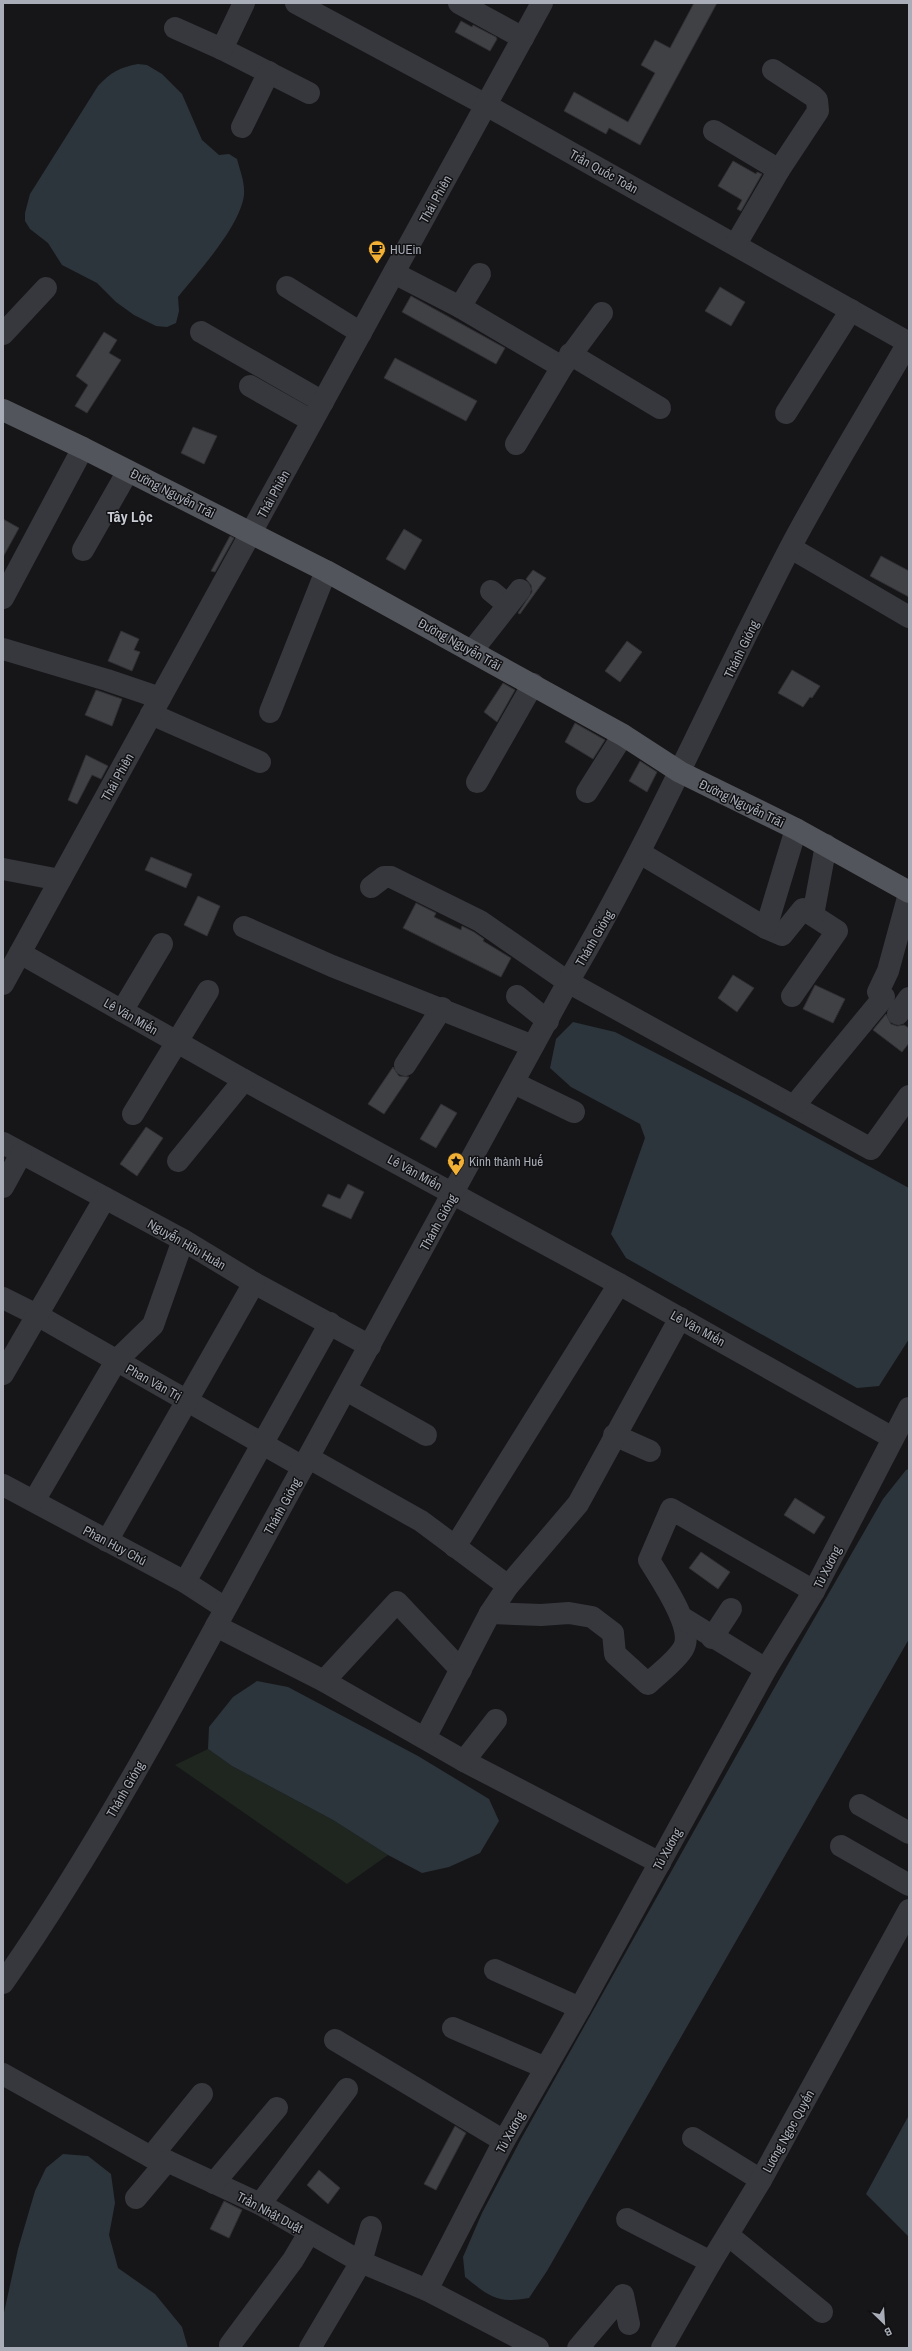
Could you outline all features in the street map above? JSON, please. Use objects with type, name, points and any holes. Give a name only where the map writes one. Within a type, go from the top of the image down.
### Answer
[{"type":"main road","name":"Đường Nguyễn Trãi","points":[[3,410],[83,448],[326,571],[534,684],[623,735],[680,772],[796,829],[909,893]]},
{"type":"street","points":[[222,49],[244,3]]},
{"type":"street","name":"Trần Quốc Toản","points":[[296,3],[486,105],[736,244],[908,343]]},
{"type":"street","points":[[459,3],[523,38]]},
{"type":"street","name":"Thái Phiên","points":[[3,984],[542,3]]},
{"type":"street","points":[[175,28],[222,49],[309,93]]},
{"type":"street","points":[[736,244],[778,170],[818,111],[818,106],[813,96],[774,70]]},
{"type":"street","points":[[242,127],[269,72]]},
{"type":"street","points":[[714,131],[778,170]]},
{"type":"street","points":[[394,273],[460,308],[660,408]]},
{"type":"street","points":[[460,308],[480,274]]},
{"type":"street","points":[[287,287],[361,333]]},
{"type":"street","points":[[3,334],[46,288]]},
{"type":"street","points":[[786,413],[851,310]]},
{"type":"street","points":[[516,444],[566,361],[602,313]]},
{"type":"street","points":[[201,332],[323,402]]},
{"type":"street","name":"Thánh Gióng","points":[[3,1983],[30,1945],[118,1804],[454,1194],[533,1046],[548,1022],[568,982],[607,917],[790,548],[908,343]]},
{"type":"street","points":[[250,386],[312,421]]},
{"type":"street","points":[[3,598],[83,448]]},
{"type":"street","points":[[83,550],[128,471]]},
{"type":"street","points":[[790,548],[909,617]]},
{"type":"street","points":[[270,712],[326,571]]},
{"type":"street","points":[[472,651],[514,597],[491,591]]},
{"type":"street","points":[[3,649],[107,680],[260,762]]},
{"type":"street","points":[[477,782],[534,684]]},
{"type":"street","points":[[587,792],[623,735]]},
{"type":"street","points":[[766,928],[796,829]]},
{"type":"street","points":[[813,915],[826,845]]},
{"type":"street","points":[[640,853],[766,928],[782,935],[803,909],[837,931],[792,996]]},
{"type":"street","points":[[3,869],[60,880]]},
{"type":"street","points":[[370,887],[384,877],[391,876],[480,921],[568,982],[871,1149],[909,1096]]},
{"type":"street","points":[[794,1106],[884,997],[878,992],[888,971],[909,893]]},
{"type":"street","points":[[244,927],[332,966],[442,1008],[533,1046]]},
{"type":"street","points":[[122,1011],[162,944]]},
{"type":"street","name":"Lê Văn Miến","points":[[20,952],[244,1080],[619,1284],[893,1438]]},
{"type":"street","points":[[133,1114],[208,992]]},
{"type":"street","points":[[517,996],[548,1022]]},
{"type":"street","points":[[405,1065],[442,1008]]},
{"type":"street","points":[[178,1162],[244,1080]]},
{"type":"street","points":[[514,1083],[574,1112]]},
{"type":"street","name":"Nguyễn Hữu Huân","points":[[3,1142],[21,1154],[183,1240],[254,1283],[370,1346]]},
{"type":"street","points":[[3,1188],[21,1154]]},
{"type":"street","points":[[3,1374],[105,1198]]},
{"type":"street","points":[[34,1501],[116,1361],[153,1325],[183,1240]]},
{"type":"street","points":[[107,1541],[254,1283]]},
{"type":"street","points":[[455,1548],[619,1284]]},
{"type":"street","name":"Phan Văn Trị","points":[[3,1298],[37,1314],[116,1361],[264,1444],[306,1462],[421,1521],[455,1548],[508,1586]]},
{"type":"street","points":[[425,1738],[490,1613],[508,1586],[578,1504],[614,1435],[680,1318]]},
{"type":"street","points":[[185,1582],[264,1444],[330,1323]]},
{"type":"street","points":[[346,1390],[426,1434]]},
{"type":"street","name":"Tú Xương","points":[[427,2290],[504,2141],[580,2008],[766,1669],[814,1591],[909,1408]]},
{"type":"street","points":[[614,1435],[650,1451]]},
{"type":"street","name":"Phan Huy Chú","points":[[3,1485],[185,1582],[221,1617],[324,1681],[464,1760],[660,1863]]},
{"type":"street","points":[[490,1613],[540,1615],[569,1612],[592,1617],[613,1633],[615,1654],[648,1684],[683,1648],[687,1635],[681,1617],[649,1560],[671,1509],[814,1591]]},
{"type":"street","points":[[324,1681],[397,1602],[461,1670]]},
{"type":"street","points":[[712,1638],[731,1609]]},
{"type":"street","points":[[681,1617],[712,1638],[766,1669]]},
{"type":"street","points":[[464,1760],[496,1720]]},
{"type":"street","points":[[860,1805],[909,1833]]},
{"type":"street","points":[[841,1846],[909,1885]]},
{"type":"street","name":"Lương Ngọc Quyến","points":[[662,2348],[711,2262],[761,2180],[909,1910]]},
{"type":"street","points":[[496,1970],[580,2008]]},
{"type":"street","points":[[453,2028],[546,2068]]},
{"type":"street","points":[[335,2040],[504,2141]]},
{"type":"street","name":"Trần Nhật Duật","points":[[3,2074],[159,2159],[260,2204],[361,2262],[427,2290],[538,2348]]},
{"type":"street","points":[[260,2204],[347,2089]]},
{"type":"street","points":[[136,2198],[159,2159],[202,2094]]},
{"type":"street","points":[[214,2183],[277,2108]]},
{"type":"street","points":[[693,2138],[761,2180]]},
{"type":"street","points":[[627,2219],[711,2262]]},
{"type":"street","points":[[310,2348],[361,2262],[371,2227]]},
{"type":"street","points":[[230,2345],[293,2260],[309,2233]]},
{"type":"street","points":[[728,2235],[822,2312]]},
{"type":"street","points":[[578,2348],[623,2295],[629,2324]]},
{"type":"shaded area","points":[[138,64],[147,65],[162,74],[182,94],[202,140],[219,155],[229,154],[237,159],[244,186],[244,195],[241,208],[235,221],[217,249],[178,297],[179,311],[176,323],[167,327],[156,326],[134,315],[116,302],[97,283],[62,265],[48,243],[30,229],[25,221],[25,213],[30,194],[98,86],[116,71]]},
{"type":"shaded area","points":[[573,1022],[615,1032],[749,1101],[909,1188],[909,1339],[879,1386],[857,1388],[626,1258],[611,1234],[645,1138],[640,1124],[571,1087],[550,1068],[556,1039]]},
{"type":"shaded area","points":[[909,1469],[909,1639],[547,2271],[529,2298],[509,2300],[487,2294],[465,2277],[463,2257],[482,2213],[521,2139],[772,1692],[883,1499],[906,1470]]},
{"type":"shaded area","points":[[257,1681],[288,1687],[418,1756],[489,1799],[499,1821],[480,1853],[449,1867],[422,1873],[388,1855],[333,1820],[232,1766],[208,1749],[209,1727],[233,1697]]},
{"type":"shaded area","points":[[208,1749],[232,1766],[333,1820],[388,1855],[347,1884],[175,1765]]},
{"type":"shaded area","points":[[909,2115],[909,2237],[866,2194]]},
{"type":"shaded area","points":[[63,2154],[88,2156],[111,2174],[115,2203],[109,2235],[118,2268],[155,2294],[182,2327],[188,2348],[3,2348],[3,2317],[18,2249],[35,2191],[46,2168]]},
{"type":"building","points":[[694,3],[717,3],[640,145],[609,128],[606,134],[564,111],[574,92],[628,122],[655,73],[641,65],[655,40],[670,48]]},
{"type":"building","points":[[461,21],[472,27],[473,25],[496,37],[497,39],[490,51],[455,32]]},
{"type":"building","points":[[733,161],[756,174],[757,172],[762,174],[741,211],[737,209],[742,200],[718,186]]},
{"type":"building","points":[[720,287],[745,302],[731,326],[705,311]]},
{"type":"building","points":[[411,296],[505,348],[496,364],[402,312]]},
{"type":"building","points":[[104,332],[117,340],[109,353],[121,360],[87,413],[75,406],[88,385],[76,376]]},
{"type":"building","points":[[395,358],[477,401],[466,421],[384,378]]},
{"type":"building","points":[[193,427],[217,436],[204,464],[181,453]]},
{"type":"building","points":[[3,519],[19,528],[3,557]]},
{"type":"building","points":[[404,529],[422,540],[405,570],[386,559]]},
{"type":"building","points":[[230,536],[234,538],[215,572],[211,571]]},
{"type":"building","points":[[881,556],[909,571],[909,597],[870,576]]},
{"type":"building","points":[[533,570],[546,578],[520,614],[518,613],[532,592],[531,585],[526,579]]},
{"type":"building","points":[[121,631],[139,639],[134,650],[140,652],[132,671],[108,661]]},
{"type":"building","points":[[627,641],[642,652],[620,682],[605,671]]},
{"type":"building","points":[[792,670],[820,686],[812,698],[810,697],[803,707],[778,693]]},
{"type":"building","points":[[503,683],[515,690],[497,722],[484,712]]},
{"type":"building","points":[[96,690],[122,699],[112,726],[85,715]]},
{"type":"building","points":[[575,723],[605,740],[593,759],[565,742]]},
{"type":"building","points":[[86,755],[108,766],[101,779],[92,775],[77,804],[68,800]]},
{"type":"building","points":[[640,761],[657,772],[647,792],[629,781]]},
{"type":"building","points":[[151,857],[192,874],[186,888],[145,870]]},
{"type":"building","points":[[198,896],[220,906],[207,936],[184,925]]},
{"type":"building","points":[[416,903],[436,913],[434,917],[461,930],[462,926],[474,932],[484,939],[483,941],[511,958],[501,977],[403,928]]},
{"type":"building","points":[[733,975],[754,988],[737,1012],[718,998]]},
{"type":"building","points":[[815,985],[845,999],[833,1023],[803,1009]]},
{"type":"building","points":[[886,1014],[891,1024],[897,1026],[904,1025],[909,1028],[909,1043],[902,1052],[873,1030]]},
{"type":"building","points":[[393,1067],[399,1076],[409,1077],[384,1114],[368,1104]]},
{"type":"building","points":[[441,1104],[457,1113],[436,1148],[420,1139]]},
{"type":"building","points":[[146,1127],[163,1138],[137,1176],[120,1164]]},
{"type":"building","points":[[348,1184],[364,1192],[351,1219],[322,1206],[328,1194],[340,1199]]},
{"type":"building","points":[[795,1498],[825,1517],[814,1534],[784,1515]]},
{"type":"building","points":[[701,1552],[730,1572],[718,1589],[689,1568]]},
{"type":"building","points":[[455,2126],[466,2133],[436,2190],[424,2184]]},
{"type":"building","points":[[319,2170],[340,2188],[328,2204],[307,2185]]},
{"type":"building","points":[[224,2201],[242,2210],[229,2238],[210,2229]]},
{"type":"place","name":"HUEin","points":[[377,264]]},
{"type":"place","name":"Kinh thành Huế","points":[[456,1176]]},
{"type":"district","name":"Tây Lộc","points":[[130,517]]}]
